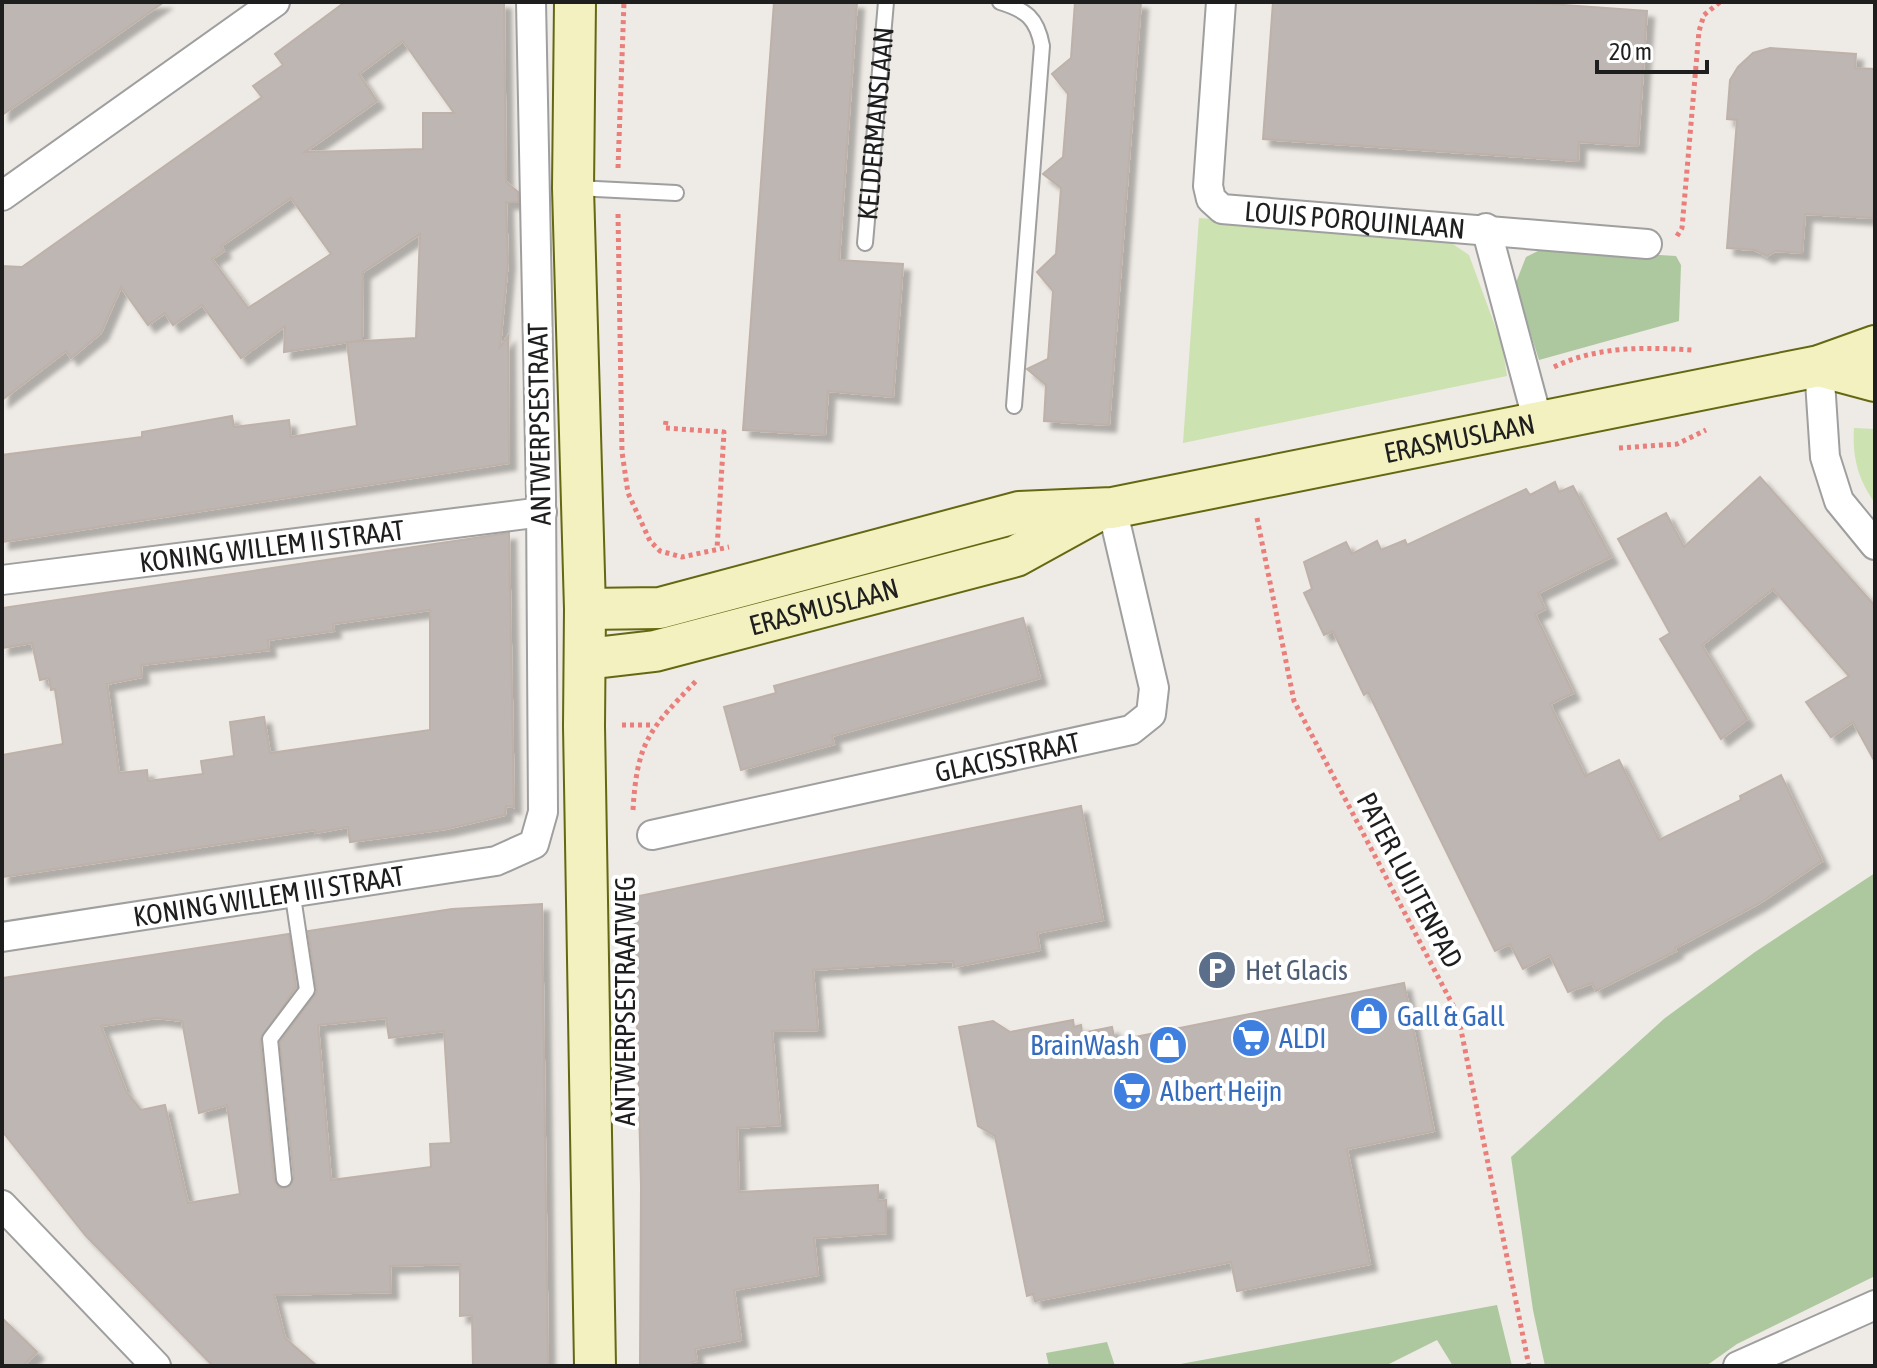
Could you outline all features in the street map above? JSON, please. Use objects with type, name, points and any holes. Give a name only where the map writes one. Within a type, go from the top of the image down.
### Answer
[{"type":"main road","name":"ANTWERPSESTRAAT","points":[[575,2],[573,188],[586,659]]},
{"type":"main road","name":"ERASMUSLAAN","points":[[585,609],[660,608],[1019,512],[1106,509],[1819,366],[1875,346]]},
{"type":"main road","name":"ERASMUSLAAN","points":[[1819,366],[1875,381]]},
{"type":"main road","name":"ERASMUSLAAN","points":[[586,659],[655,651],[1016,556],[1106,509]]},
{"type":"main road","name":"ANTWERPSESTRAATWEG","points":[[586,659],[584,726],[595,1366]]},
{"type":"street","points":[[2,196],[275,2]]},
{"type":"street","name":"ANTWERPSESTRAAT","points":[[531,2],[542,512],[543,812],[534,844]]},
{"type":"street","name":"LOUIS PORQUINLAAN","points":[[1221,2],[1208,186],[1211,199],[1222,209],[1486,228],[1647,244]]},
{"type":"street","name":"LOUIS PORQUINLAAN","points":[[1486,228],[1538,422]]},
{"type":"street","points":[[1819,366],[1825,457],[1834,487],[1839,501],[1875,545]]},
{"type":"street","name":"GLACISSTRAAT","points":[[642,829],[1131,730],[1151,714],[1154,688],[1106,509]]},
{"type":"street","name":"KONING WILLEM II STRAAT","points":[[2,580],[542,512]]},
{"type":"street","name":"KONING WILLEM III STRAAT","points":[[2,937],[496,861],[534,844]]},
{"type":"street","points":[[2,1205],[156,1366]]},
{"type":"street","points":[[1738,1366],[1875,1305]]},
{"type":"lane","name":"KELDERMANSLAAN","points":[[865,243],[886,2]]},
{"type":"lane","points":[[1000,2],[1027,11],[1039,27],[1042,46],[1014,406]]},
{"type":"lane","points":[[573,188],[676,193]]},
{"type":"lane","points":[[284,1179],[270,1039],[307,990],[292,890]]},
{"type":"path","points":[[624,2],[617,190],[622,452],[628,493],[650,541],[660,551],[682,557]]},
{"type":"path","points":[[1647,244],[1666,244],[1676,239],[1682,228],[1699,31],[1704,15],[1720,2]]},
{"type":"path","points":[[666,421],[665,428],[724,432],[717,549]]},
{"type":"path","name":"PATER LUIJTENPAD","points":[[1256,514],[1294,701],[1458,1015],[1529,1366]]},
{"type":"path","points":[[642,829],[638,758],[654,725],[702,674]]},
{"type":"green space","points":[[1199,218],[1441,236],[1469,255],[1502,345],[1507,376],[1183,443]]},
{"type":"green space","points":[[1544,248],[1676,256],[1681,265],[1679,321],[1539,360],[1515,285],[1526,257]]},
{"type":"green space","points":[[1854,428],[1875,429],[1875,503],[1857,467]]},
{"type":"green space","points":[[1875,873],[1875,1276],[1737,1344],[1706,1366],[1545,1366],[1533,1310],[1511,1157],[1665,1018],[1755,952]]},
{"type":"green space","points":[[1497,1305],[1512,1366],[1453,1366],[1437,1340],[1385,1366],[1170,1366]]},
{"type":"green space","points":[[1107,1342],[1115,1366],[1049,1366],[1046,1353]]},
{"type":"building","points":[[2,2],[164,2],[2,115]]},
{"type":"building","points":[[345,2],[504,2],[506,182],[518,192],[518,202],[506,202],[508,262],[500,347],[508,336],[509,463],[2,542],[2,455],[142,437],[142,432],[232,416],[234,427],[289,420],[291,437],[357,426],[347,342],[284,352],[285,326],[241,358],[202,305],[173,325],[165,313],[148,325],[121,287],[101,333],[71,358],[66,351],[2,400],[2,266],[22,267],[262,97],[253,86],[283,65],[275,54]],"holes":[[[403,41],[454,113],[423,113],[423,149],[305,152],[377,101],[359,74]],[[291,198],[331,254],[248,308],[212,259],[224,251],[221,246]],[[420,234],[416,338],[350,342],[362,340],[363,272]]]},
{"type":"building","points":[[774,2],[857,2],[839,260],[903,264],[893,397],[828,391],[825,435],[743,430]]},
{"type":"building","points":[[1075,2],[1141,2],[1109,425],[1044,421],[1046,385],[1027,369],[1048,359],[1053,291],[1037,272],[1056,254],[1061,188],[1043,174],[1063,157],[1068,94],[1052,74],[1071,58]]},
{"type":"building","points":[[1273,2],[1522,2],[1647,11],[1638,146],[1579,142],[1578,161],[1263,139]]},
{"type":"building","points":[[1770,48],[1856,54],[1855,68],[1875,69],[1875,208],[1872,218],[1805,214],[1802,253],[1775,251],[1767,256],[1755,250],[1727,248],[1737,120],[1727,119],[1730,80],[1753,53]]},
{"type":"building","points":[[1760,477],[1875,606],[1875,762],[1853,722],[1831,737],[1806,702],[1849,676],[1773,589],[1702,645],[1747,719],[1721,739],[1660,639],[1670,633],[1618,539],[1666,513],[1684,547]]},
{"type":"building","points":[[1555,482],[1559,492],[1573,486],[1611,557],[1538,593],[1545,609],[1535,614],[1573,693],[1550,704],[1585,776],[1619,760],[1659,840],[1741,800],[1740,796],[1781,775],[1822,861],[1758,904],[1675,948],[1676,951],[1596,991],[1592,983],[1568,992],[1550,955],[1523,969],[1510,944],[1495,951],[1368,692],[1364,695],[1333,631],[1324,635],[1304,593],[1312,589],[1304,562],[1346,542],[1352,554],[1377,541],[1381,550],[1405,540],[1407,545],[1526,489],[1530,495]]},
{"type":"building","points":[[509,533],[514,807],[506,806],[505,815],[446,829],[350,842],[348,827],[315,833],[315,830],[2,877],[2,755],[63,744],[55,689],[51,690],[49,678],[40,680],[32,643],[2,648],[2,608]],"holes":[[[430,610],[430,730],[270,753],[264,717],[230,722],[234,756],[201,761],[203,774],[148,781],[147,770],[119,773],[107,684],[142,677],[141,665],[269,650],[268,640],[334,631],[333,624]]]},
{"type":"building","points":[[1023,618],[1040,678],[832,736],[834,744],[741,770],[724,707],[776,693],[774,686]]},
{"type":"building","points":[[1081,806],[1103,920],[1037,933],[1040,950],[954,967],[953,961],[813,970],[818,1030],[772,1031],[780,1125],[737,1128],[739,1192],[878,1185],[878,1201],[886,1200],[886,1233],[814,1238],[818,1275],[734,1290],[741,1340],[695,1349],[697,1361],[692,1362],[692,1366],[640,1366],[641,1186],[634,897]]},
{"type":"building","points":[[542,904],[548,1366],[473,1366],[472,1315],[460,1316],[460,1264],[390,1266],[391,1292],[274,1295],[285,1338],[317,1366],[213,1366],[86,1236],[2,1131],[2,978],[289,934],[296,987],[260,1040],[274,1180],[279,1188],[289,1187],[294,1178],[280,1042],[317,992],[308,931],[452,909]],"holes":[[[157,1018],[182,1021],[199,1113],[227,1105],[240,1194],[188,1203],[165,1105],[141,1110],[126,1091],[101,1026]],[[386,1018],[389,1038],[444,1031],[451,1143],[430,1144],[431,1167],[331,1180],[318,1025]]]},
{"type":"building","points":[[1404,983],[1434,1131],[1347,1149],[1370,1264],[1237,1291],[1231,1262],[1035,1301],[1033,1294],[1027,1296],[995,1136],[978,1126],[959,1027],[993,1021],[1010,1032],[1073,1020],[1074,1027],[1081,1025],[1082,1033],[1112,1027],[1115,1041]]},
{"type":"building","points":[[2,1318],[37,1352],[23,1366],[2,1366]]},
{"type":"place","name":"Het Glacis","points":[[1217,970]]},
{"type":"place","name":"Gall & Gall","points":[[1369,1016]]},
{"type":"place","name":"ALDI","points":[[1251,1038]]},
{"type":"place","name":"BrainWash","points":[[1168,1045]]},
{"type":"place","name":"Albert Heijn","points":[[1132,1091]]}]
